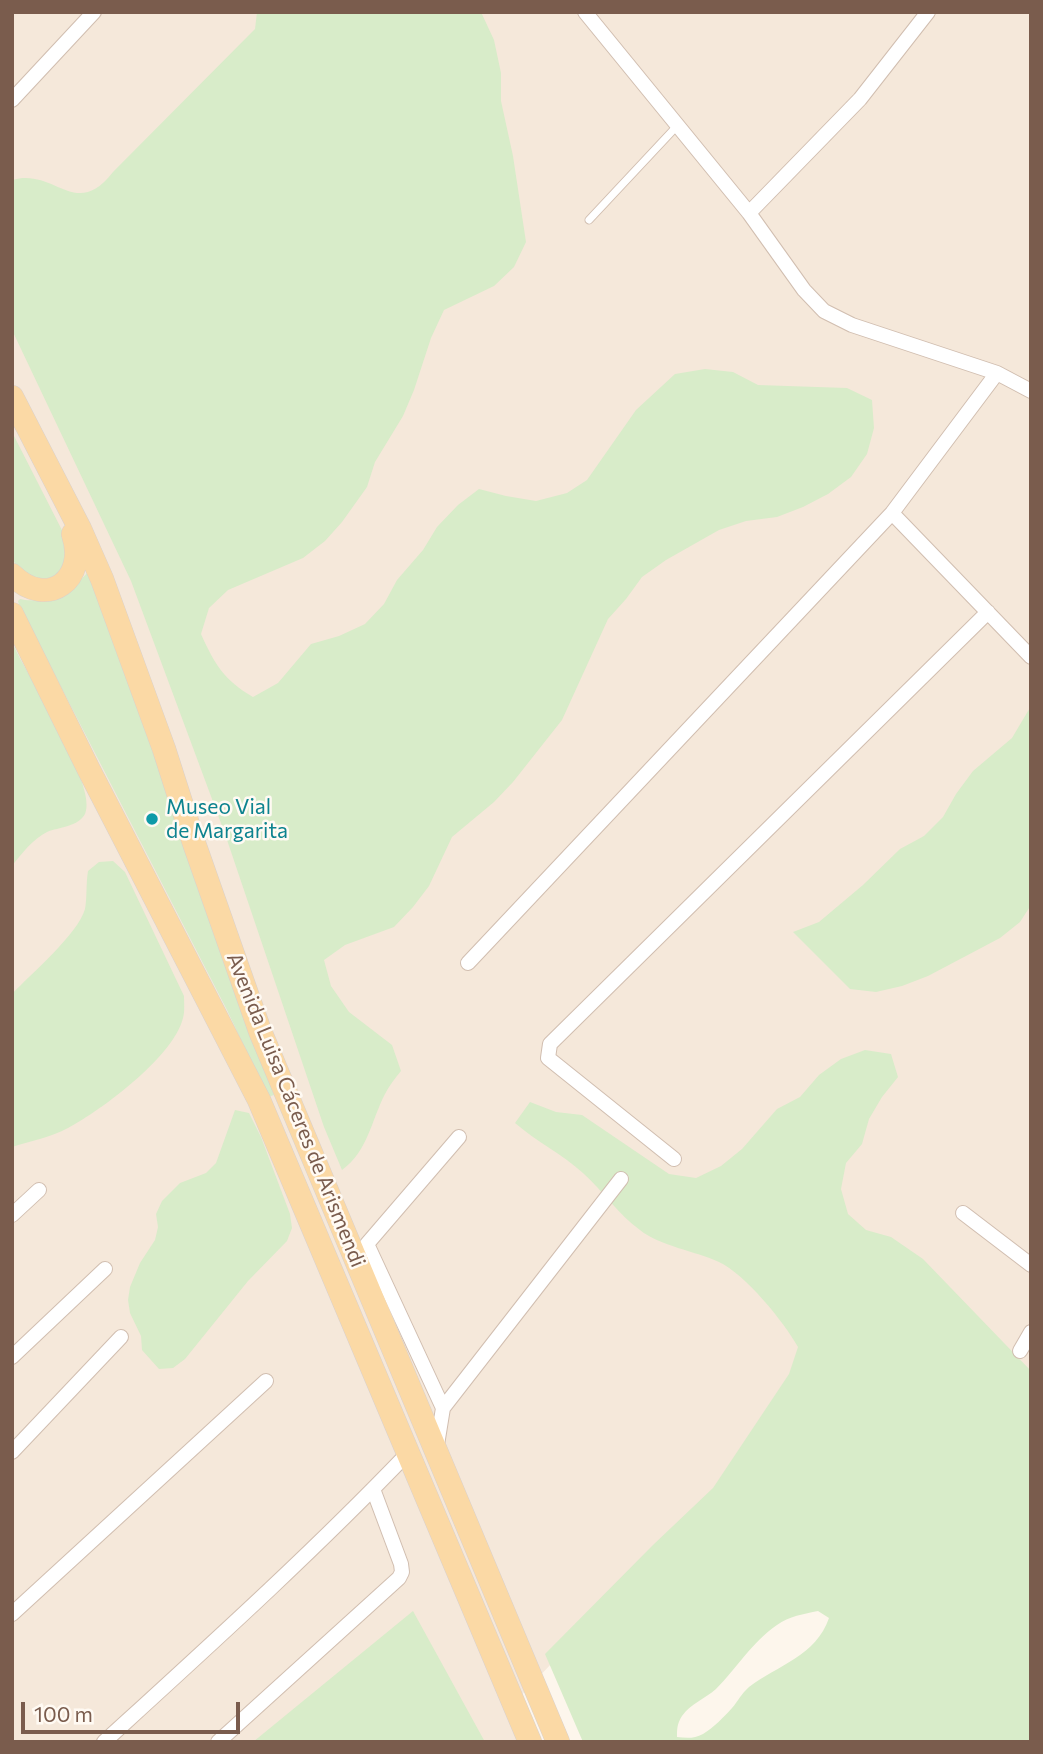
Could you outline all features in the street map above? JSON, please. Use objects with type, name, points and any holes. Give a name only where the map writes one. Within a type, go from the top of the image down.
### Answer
[{"type":"main road","name":"Avenida Luisa Cáceres de Arismendi","points":[[12,397],[80,529],[127,642],[260,1031],[558,1742]]},
{"type":"main road","points":[[12,576],[30,589],[44,591],[58,587],[75,570],[78,557],[76,542],[56,481]]},
{"type":"main road","name":"Avenida Luisa Cáceres de Arismendi","points":[[12,614],[259,1100],[530,1742]]},
{"type":"street","points":[[12,100],[94,12]]},
{"type":"street","points":[[585,12],[749,214],[804,290],[824,311],[852,325],[997,373],[1030,389]]},
{"type":"street","points":[[749,214],[860,99],[928,12]]},
{"type":"street","points":[[468,963],[892,513],[997,373]]},
{"type":"street","points":[[892,513],[1031,657]]},
{"type":"street","points":[[674,1159],[548,1058],[550,1044],[988,612]]},
{"type":"street","points":[[443,1408],[368,1244],[459,1137]]},
{"type":"street","points":[[437,1455],[437,1437],[443,1408],[621,1179]]},
{"type":"street","points":[[12,1215],[39,1190]]},
{"type":"street","points":[[963,1213],[1031,1265]]},
{"type":"street","points":[[12,1357],[105,1269]]},
{"type":"street","points":[[1020,1350],[1031,1332]]},
{"type":"street","points":[[12,1452],[121,1337]]},
{"type":"street","points":[[12,1615],[266,1381]]},
{"type":"street","points":[[104,1742],[274,1587],[408,1452]]},
{"type":"street","points":[[218,1742],[399,1578],[402,1572],[401,1564],[373,1489]]},
{"type":"lane","points":[[589,220],[677,126]]},
{"type":"shaded area","points":[[12,12],[1031,12],[1031,1396],[901,1298],[510,1707],[524,1742],[12,1742]]},
{"type":"green space","points":[[257,12],[481,12],[494,40],[501,73],[501,101],[513,156],[526,242],[514,267],[494,286],[444,310],[403,416],[375,462],[367,487],[342,522],[325,541],[303,558],[228,590],[209,608],[201,634],[227,678],[243,691],[253,697],[278,683],[311,644],[339,636],[365,624],[384,604],[397,580],[423,550],[437,527],[458,505],[479,489],[536,501],[567,493],[587,480],[636,410],[675,374],[705,369],[733,372],[758,385],[847,388],[872,400],[874,428],[867,454],[851,477],[828,494],[803,507],[777,517],[746,521],[719,530],[642,577],[608,619],[562,720],[513,782],[494,802],[452,837],[429,886],[413,907],[394,927],[345,945],[324,960],[331,986],[349,1012],[392,1045],[401,1071],[385,1094],[358,1154],[342,1170],[324,1127],[225,834],[131,581],[12,330],[12,180],[41,180],[76,193],[87,192],[100,186],[255,29]]},
{"type":"green space","points":[[12,432],[68,542],[62,572],[41,583],[17,568],[12,557]]},
{"type":"green space","name":"Museo Vial de Margarita","points":[[87,573],[91,574],[274,1095],[268,1097],[227,1010],[19,605],[20,599],[38,600],[56,595],[74,585]]},
{"type":"green space","points":[[12,642],[59,730],[81,780],[86,800],[82,818],[42,835],[12,866]]},
{"type":"green space","points":[[1031,706],[1031,905],[1020,922],[1000,938],[928,976],[876,992],[850,989],[793,932],[819,922],[900,849],[924,836],[943,817],[973,771],[1012,738]]},
{"type":"green space","points":[[113,861],[125,872],[184,996],[183,1018],[177,1033],[152,1065],[99,1109],[68,1128],[12,1147],[12,994],[64,942],[81,919],[86,905],[88,871],[99,862]]},
{"type":"green space","points":[[865,1050],[891,1054],[898,1077],[869,1119],[862,1144],[846,1163],[841,1189],[848,1214],[866,1230],[891,1237],[923,1259],[1031,1371],[1031,1742],[583,1742],[545,1654],[713,1488],[789,1374],[798,1347],[763,1300],[730,1268],[648,1236],[625,1217],[583,1173],[515,1123],[530,1102],[556,1112],[582,1115],[669,1174],[696,1178],[721,1166],[742,1149],[777,1109],[800,1097],[819,1075],[841,1059]],"holes":[[[818,1611],[829,1618],[823,1631],[806,1651],[749,1687],[711,1729],[696,1737],[677,1737],[682,1716],[716,1689],[768,1632],[786,1619],[802,1614]]]},
{"type":"green space","points":[[235,1110],[249,1113],[261,1137],[290,1214],[292,1228],[287,1241],[248,1281],[185,1359],[173,1368],[159,1369],[142,1350],[141,1336],[130,1313],[130,1287],[140,1263],[155,1240],[158,1227],[156,1214],[162,1201],[180,1183],[206,1173],[216,1163]]},
{"type":"green space","points":[[413,1611],[485,1742],[253,1742]]},
{"type":"place","name":"Museo Vial de Margarita","points":[[152,819]]}]
